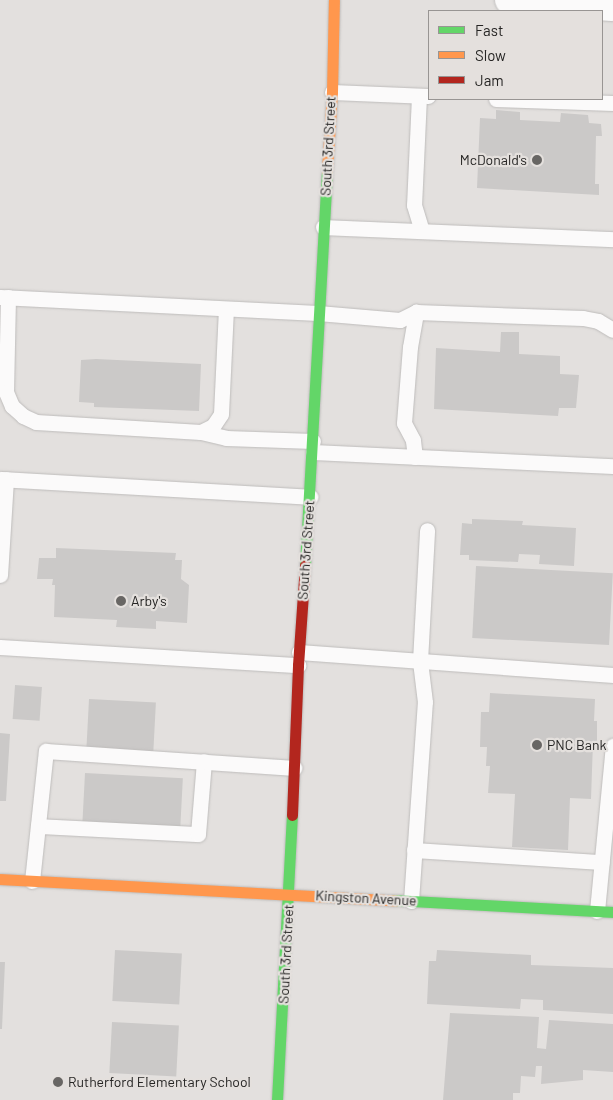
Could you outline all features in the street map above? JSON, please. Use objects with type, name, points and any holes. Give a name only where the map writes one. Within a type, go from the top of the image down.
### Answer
[{"type":"street","name":"South 3rd Street","points":[[277,1100],[289,893],[298,658],[310,497],[318,313],[332,92],[334,0]]},
{"type":"street","points":[[509,0],[613,7]]},
{"type":"street","name":"Kingston Avenue","points":[[0,879],[289,893],[613,912]]},
{"type":"lane","points":[[332,92],[424,96],[414,205],[422,231]]},
{"type":"lane","points":[[525,100],[613,103]]},
{"type":"lane","points":[[323,227],[613,239]]},
{"type":"lane","points":[[613,330],[598,321],[583,318],[416,312],[400,320],[318,313],[4,297],[6,392],[12,406],[23,416],[36,422],[201,432],[226,438],[415,457],[613,466]]},
{"type":"lane","points":[[201,432],[213,426],[221,414],[226,309]]},
{"type":"lane","points":[[415,457],[413,440],[404,423],[410,347],[416,312]]},
{"type":"lane","points":[[0,575],[3,479],[310,497]]},
{"type":"lane","points":[[411,900],[425,702],[420,661],[426,530]]},
{"type":"lane","points":[[0,648],[420,661],[613,675]]},
{"type":"lane","points":[[597,911],[613,746]]},
{"type":"lane","points":[[32,880],[46,751],[294,768]]},
{"type":"lane","points":[[38,826],[198,834],[204,761]]},
{"type":"lane","points":[[414,850],[602,862]]},
{"type":"building","name":"McDonald's","points":[[496,110],[520,112],[520,120],[560,122],[561,113],[588,115],[589,123],[601,124],[602,136],[596,136],[595,184],[599,184],[599,195],[477,188],[480,118],[496,119]]},
{"type":"building","points":[[501,332],[519,332],[519,354],[560,356],[560,374],[579,375],[576,408],[559,408],[558,416],[434,409],[436,348],[500,352]]},
{"type":"building","points":[[81,360],[201,364],[199,411],[94,407],[94,403],[79,402]]},
{"type":"building","points":[[472,519],[523,521],[522,525],[576,528],[574,566],[539,564],[540,555],[519,554],[518,562],[469,560],[469,555],[460,555],[462,523],[472,524]]},
{"type":"building","name":"Arby's","points":[[56,548],[176,553],[175,560],[182,560],[181,579],[189,585],[187,623],[156,621],[156,629],[116,627],[117,620],[54,617],[55,585],[52,585],[53,579],[37,579],[39,558],[56,558]]},
{"type":"building","points":[[476,566],[613,573],[609,645],[472,638]]},
{"type":"building","points":[[15,685],[42,687],[40,721],[13,719]]},
{"type":"building","name":"PNC Bank","points":[[490,693],[595,699],[594,721],[597,721],[597,742],[593,742],[591,799],[570,798],[568,850],[512,847],[515,794],[488,793],[490,766],[486,766],[487,747],[480,747],[481,712],[489,712]]},
{"type":"building","points":[[89,699],[156,703],[153,753],[86,750]]},
{"type":"building","points":[[0,733],[10,734],[6,801],[0,801]]},
{"type":"building","points":[[85,773],[183,778],[180,828],[82,823]]},
{"type":"building","points":[[115,950],[182,954],[179,1004],[112,1001]]},
{"type":"building","points":[[437,950],[531,955],[531,965],[613,968],[613,1014],[543,1010],[543,1000],[521,999],[520,1009],[427,1004],[429,961],[436,961]]},
{"type":"building","points":[[0,962],[5,962],[2,1029],[0,1029]]},
{"type":"building","points":[[450,1013],[539,1017],[537,1048],[546,1049],[549,1020],[613,1024],[613,1072],[583,1070],[583,1080],[541,1084],[542,1066],[536,1066],[535,1077],[521,1076],[520,1093],[513,1093],[513,1100],[443,1100]]},
{"type":"building","points":[[112,1022],[179,1026],[176,1076],[109,1073]]},
{"type":"traffic: fast","points":[[305,565],[327,171]]},
{"type":"traffic: fast","points":[[277,1100],[292,815]]},
{"type":"traffic: fast","points":[[394,900],[613,912]]},
{"type":"traffic: slow","points":[[327,171],[332,92],[334,0]]},
{"type":"traffic: slow","points":[[0,879],[394,900]]},
{"type":"traffic: jam","points":[[292,815],[298,665],[305,565]]},
{"type":"place","name":"McDonald's","points":[[537,160]]},
{"type":"place","name":"Arby's","points":[[121,601]]},
{"type":"place","name":"PNC Bank","points":[[537,745]]},
{"type":"place","name":"Rutherford Elementary School","points":[[58,1082]]}]
